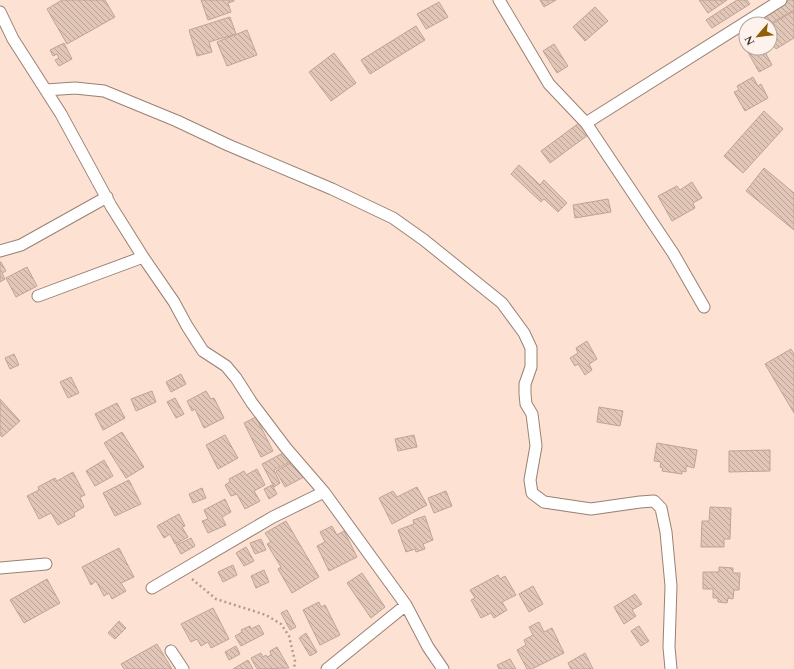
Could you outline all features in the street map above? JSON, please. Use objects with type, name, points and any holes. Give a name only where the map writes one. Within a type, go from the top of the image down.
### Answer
[{"type":"street","points":[[499,0],[549,84],[586,123],[673,253],[704,307]]},
{"type":"street","points":[[586,123],[781,0]]},
{"type":"street","points":[[0,12],[13,39],[61,114],[114,211],[174,302],[203,351],[226,366],[282,442],[324,492],[406,605],[428,647],[443,669]]},
{"type":"street","points":[[46,90],[75,88],[104,91],[177,121],[253,157],[393,218],[424,240],[502,303],[524,334],[531,348],[531,367],[525,384],[525,394],[526,404],[532,414],[536,446],[530,480],[532,493],[544,502],[591,509],[654,501],[661,508],[666,532],[671,586],[669,647],[670,669]]},
{"type":"street","points":[[0,251],[21,245],[107,197]]},
{"type":"street","points":[[38,296],[143,257]]},
{"type":"street","points":[[152,588],[273,517],[324,492]]},
{"type":"street","points":[[0,568],[46,564]]},
{"type":"street","points":[[327,669],[406,605]]},
{"type":"street","points":[[171,651],[183,669]]},
{"type":"path","points":[[181,570],[216,599],[266,615],[281,624],[289,636],[295,661],[294,669]]},
{"type":"building","points":[[62,0],[105,0],[115,17],[67,44],[47,9]]},
{"type":"building","points":[[201,0],[234,1],[228,3],[231,12],[208,20]]},
{"type":"building","points":[[540,0],[556,0],[544,7]]},
{"type":"building","points":[[699,0],[727,0],[708,13]]},
{"type":"building","points":[[737,0],[747,0],[750,4],[712,28],[706,20]]},
{"type":"building","points":[[784,0],[794,0],[794,10],[778,19],[778,16],[758,15]]},
{"type":"building","points":[[439,2],[448,17],[426,29],[417,14]]},
{"type":"building","points":[[595,7],[608,21],[585,41],[573,27]]},
{"type":"building","points":[[794,11],[794,38],[778,48],[778,20]]},
{"type":"building","points":[[230,17],[236,34],[209,42],[212,52],[197,56],[189,30]]},
{"type":"building","points":[[416,26],[425,40],[370,74],[361,60]]},
{"type":"building","points":[[247,30],[257,55],[227,66],[217,42]]},
{"type":"building","points":[[64,43],[72,59],[59,66],[55,60],[59,58],[57,54],[53,56],[50,50]]},
{"type":"building","points":[[554,44],[568,66],[557,73],[543,51]]},
{"type":"building","points":[[334,53],[356,83],[331,101],[309,72]]},
{"type":"building","points":[[750,56],[767,56],[772,65],[759,72]]},
{"type":"building","points":[[753,77],[758,86],[761,84],[768,98],[745,111],[734,92],[739,90],[737,86]]},
{"type":"building","points":[[764,111],[783,129],[743,173],[724,156]]},
{"type":"building","points":[[579,123],[588,135],[550,163],[541,151]]},
{"type":"building","points":[[519,165],[540,185],[544,180],[567,203],[558,212],[544,199],[541,202],[511,174]]},
{"type":"building","points":[[764,168],[794,193],[794,230],[746,191]]},
{"type":"building","points":[[692,182],[702,198],[693,203],[695,208],[672,221],[658,196],[677,186],[680,190]]},
{"type":"building","points":[[608,199],[611,212],[575,218],[573,205]]},
{"type":"building","points":[[0,262],[6,271],[2,273],[5,279],[0,282]]},
{"type":"building","points":[[27,267],[37,286],[16,297],[6,278]]},
{"type":"building","points":[[587,341],[597,359],[589,364],[592,370],[585,375],[578,364],[575,366],[570,358],[578,353],[576,348]]},
{"type":"building","points":[[791,349],[794,354],[794,413],[765,364]]},
{"type":"building","points":[[14,354],[19,365],[10,369],[5,358]]},
{"type":"building","points":[[181,374],[186,384],[171,392],[166,382]]},
{"type":"building","points":[[71,377],[79,393],[68,398],[60,382]]},
{"type":"building","points":[[152,391],[156,402],[136,411],[131,399]]},
{"type":"building","points":[[206,391],[211,399],[214,398],[224,418],[204,428],[195,409],[192,411],[187,401]]},
{"type":"building","points":[[175,398],[184,414],[176,418],[167,402]]},
{"type":"building","points":[[0,399],[20,421],[2,437],[0,435]]},
{"type":"building","points":[[117,403],[125,418],[103,430],[95,414]]},
{"type":"building","points":[[599,407],[623,411],[620,426],[597,422]]},
{"type":"building","points":[[256,417],[273,451],[261,457],[244,423]]},
{"type":"building","points":[[122,432],[144,467],[126,478],[104,443]]},
{"type":"building","points":[[225,435],[238,458],[218,469],[206,445]]},
{"type":"building","points":[[414,435],[417,447],[398,451],[395,439]]},
{"type":"building","points":[[657,443],[697,450],[694,468],[686,466],[686,472],[682,471],[682,474],[662,471],[663,468],[660,467],[661,462],[654,461]]},
{"type":"building","points":[[770,450],[770,471],[729,472],[729,451]]},
{"type":"building","points":[[285,452],[290,462],[274,470],[280,483],[274,487],[262,464]]},
{"type":"building","points":[[104,460],[113,476],[95,486],[86,471]]},
{"type":"building","points":[[296,460],[304,477],[285,487],[276,471]]},
{"type":"building","points":[[257,469],[265,485],[254,491],[260,501],[245,509],[237,494],[231,496],[225,485],[230,482],[229,479],[244,471],[246,475]]},
{"type":"building","points":[[73,472],[85,495],[80,497],[84,507],[74,513],[75,516],[58,525],[51,513],[39,519],[27,496],[39,490],[38,487],[55,478],[57,481]]},
{"type":"building","points":[[129,480],[141,504],[115,516],[103,493]]},
{"type":"building","points":[[272,485],[277,494],[269,499],[264,489]]},
{"type":"building","points":[[417,487],[427,505],[392,524],[379,498],[393,491],[397,497]]},
{"type":"building","points":[[202,488],[206,498],[193,503],[189,494]]},
{"type":"building","points":[[446,491],[452,506],[434,513],[428,498]]},
{"type":"building","points":[[225,499],[231,512],[222,517],[226,525],[208,533],[202,521],[208,519],[204,510]]},
{"type":"building","points":[[710,507],[731,508],[730,539],[724,539],[724,547],[701,547],[702,521],[709,521]]},
{"type":"building","points":[[179,514],[185,526],[182,527],[188,537],[175,544],[170,534],[164,538],[157,526]]},
{"type":"building","points":[[425,516],[433,540],[423,544],[425,549],[416,552],[415,549],[406,552],[398,530],[414,524],[413,520]]},
{"type":"building","points":[[286,521],[319,577],[292,593],[278,569],[281,567],[267,544],[271,542],[265,533]]},
{"type":"building","points":[[332,526],[337,535],[344,531],[357,557],[329,571],[317,546],[325,542],[320,532]]},
{"type":"building","points":[[191,538],[195,546],[181,554],[176,545]]},
{"type":"building","points":[[261,539],[266,550],[255,554],[250,543]]},
{"type":"building","points":[[246,547],[254,561],[244,566],[236,553]]},
{"type":"building","points":[[119,548],[134,577],[121,583],[126,591],[112,599],[109,593],[104,596],[96,581],[91,585],[82,567]]},
{"type":"building","points":[[233,565],[237,575],[223,582],[218,572]]},
{"type":"building","points":[[719,567],[733,568],[733,573],[740,573],[739,590],[734,590],[733,599],[728,598],[727,603],[718,602],[718,598],[713,598],[713,589],[703,589],[703,572],[719,572]]},
{"type":"building","points":[[264,570],[269,582],[256,588],[251,576]]},
{"type":"building","points":[[362,573],[385,607],[371,618],[347,583]]},
{"type":"building","points":[[498,575],[500,579],[505,576],[516,595],[502,602],[507,610],[494,618],[491,613],[481,618],[471,600],[475,598],[470,590]]},
{"type":"building","points":[[47,579],[60,603],[24,623],[10,600]]},
{"type":"building","points":[[533,586],[543,604],[529,612],[519,594]]},
{"type":"building","points":[[635,594],[642,604],[632,610],[636,616],[624,624],[614,607]]},
{"type":"building","points":[[319,602],[321,607],[325,605],[340,635],[320,645],[303,610]]},
{"type":"building","points":[[213,608],[229,639],[211,648],[208,642],[201,646],[197,639],[191,642],[181,624]]},
{"type":"building","points":[[287,610],[296,627],[290,630],[281,613]]},
{"type":"building","points":[[119,621],[126,628],[115,639],[108,633]]},
{"type":"building","points":[[539,622],[544,632],[552,628],[564,653],[532,669],[527,669],[517,650],[526,645],[524,640],[533,635],[529,627]]},
{"type":"building","points":[[259,625],[264,634],[241,646],[235,636],[242,632],[241,630],[250,626],[251,629]]},
{"type":"building","points":[[639,626],[649,641],[641,646],[631,631]]},
{"type":"building","points":[[306,633],[317,652],[310,656],[299,638]]},
{"type":"building","points":[[157,644],[172,669],[124,669],[121,664]]},
{"type":"building","points":[[236,646],[240,654],[229,660],[225,652]]},
{"type":"building","points":[[277,647],[289,668],[257,669],[251,658],[261,653],[263,657],[266,655],[267,657],[271,655],[270,651]]},
{"type":"building","points":[[585,653],[593,669],[571,669],[568,663]]},
{"type":"building","points":[[510,659],[516,669],[499,669],[497,665]]},
{"type":"building","points":[[248,660],[253,669],[233,669]]}]
